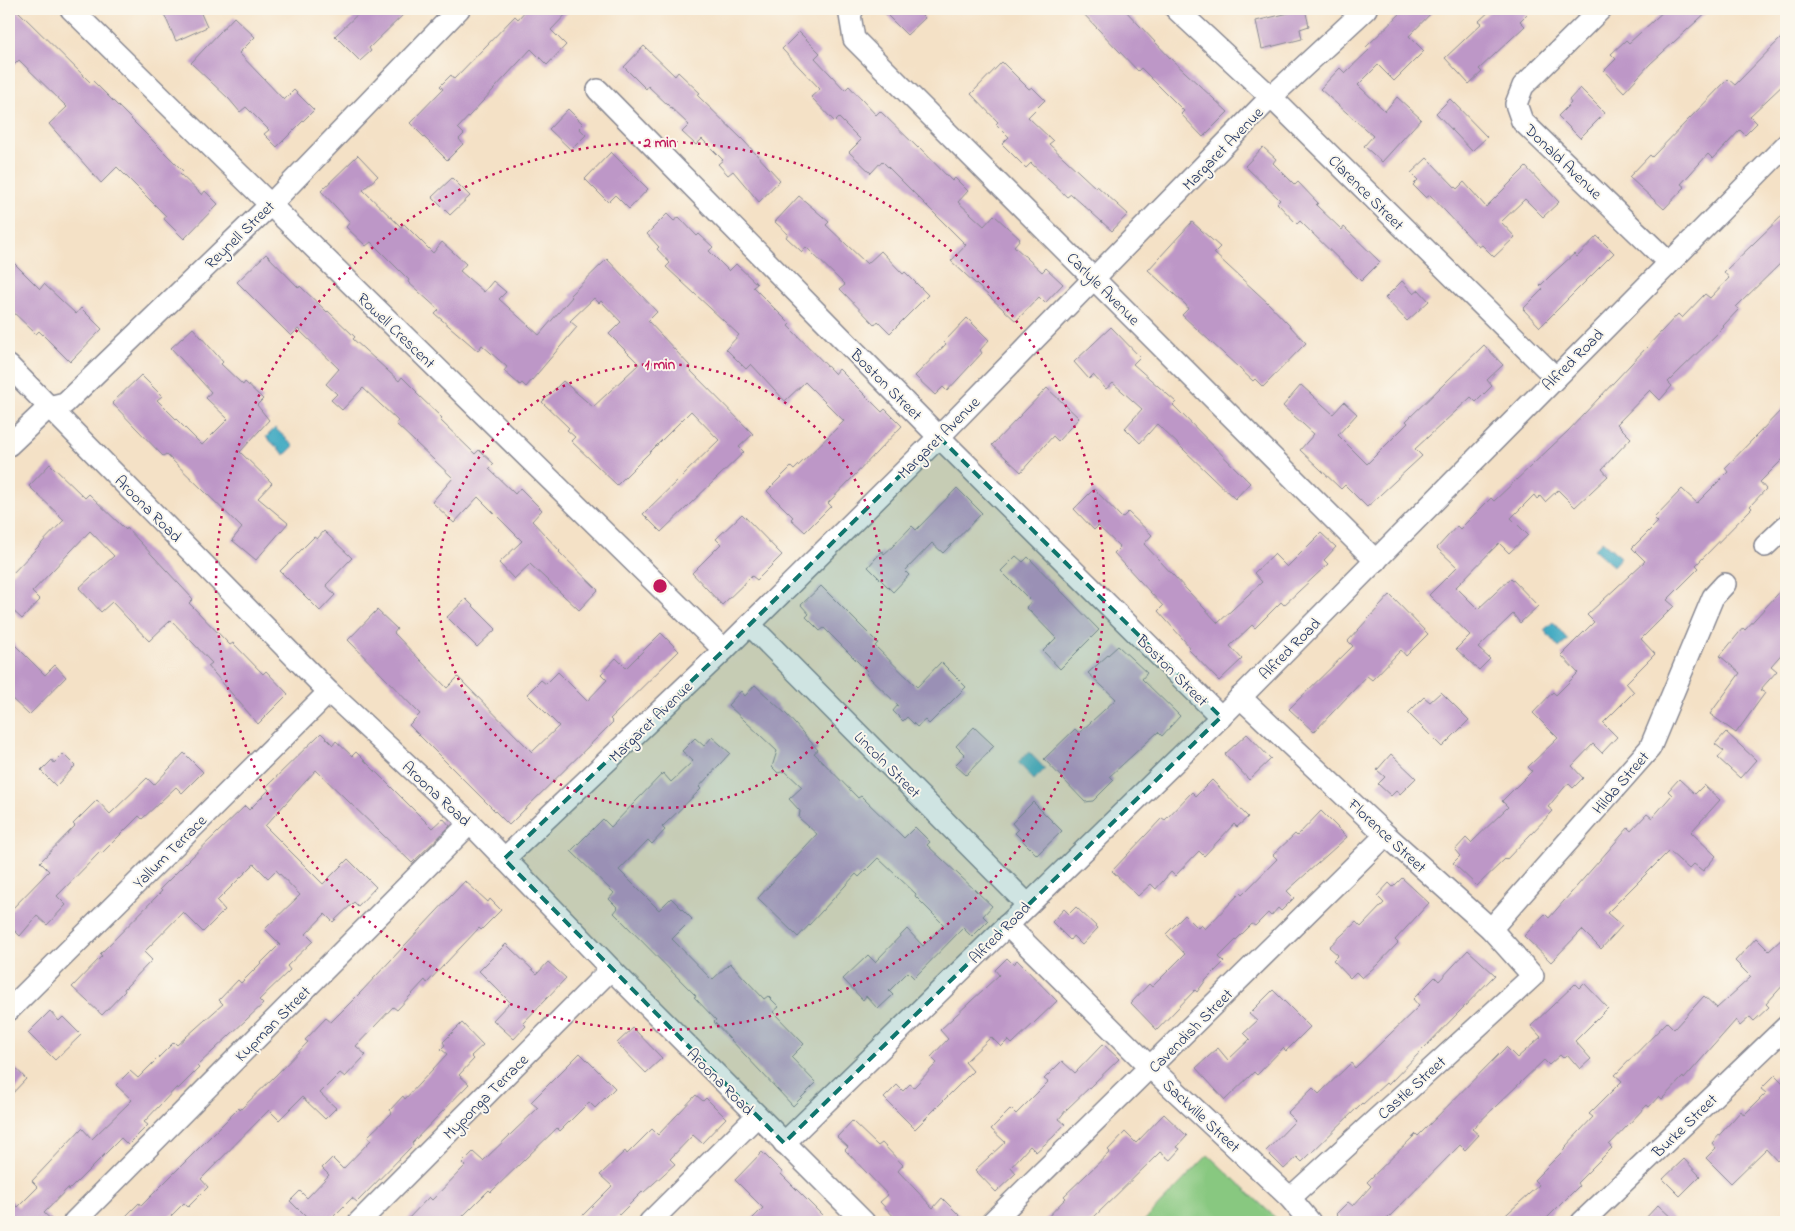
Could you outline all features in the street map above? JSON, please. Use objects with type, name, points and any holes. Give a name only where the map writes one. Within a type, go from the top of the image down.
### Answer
[{"type":"street","name":"Rowell Crescent","points":[[71,9],[724,650]]},
{"type":"street","name":"Reynell Street","points":[[9,445],[50,406],[65,403],[270,205],[459,9]]},
{"type":"street","name":"Carlyle Avenue","points":[[853,9],[850,15],[854,39],[1376,560]]},
{"type":"street","name":"Clarence Street","points":[[1176,9],[1271,97],[1554,377]]},
{"type":"street","name":"Margaret Avenue","points":[[504,859],[750,625],[939,437],[1271,97],[1366,9]]},
{"type":"street","name":"Donald Avenue","points":[[1601,9],[1523,86],[1516,104],[1522,121],[1668,262]]},
{"type":"street","name":"Boston Street","points":[[598,90],[939,437],[1220,716]]},
{"type":"street","name":"Alfred Road","points":[[784,1144],[1240,697],[1554,377],[1786,145]]},
{"type":"street","name":"Aroona Road","points":[[9,366],[329,692],[470,823],[756,1117],[864,1222]]},
{"type":"street","points":[[1766,546],[1786,526]]},
{"type":"street","name":"Hilda Street","points":[[1491,929],[1650,748],[1713,597],[1725,584]]},
{"type":"street","name":"Lincoln Street","points":[[750,625],[1027,904]]},
{"type":"street","name":"Yallum Terrace","points":[[9,1010],[329,692]]},
{"type":"street","name":"Florence Street","points":[[1240,697],[1386,835],[1491,929],[1533,976]]},
{"type":"street","name":"Kupman Street","points":[[74,1222],[470,823]]},
{"type":"street","name":"Cavendish Street","points":[[992,1222],[1151,1068],[1386,835]]},
{"type":"street","name":"Sackville Street","points":[[1007,925],[1151,1068],[1290,1198],[1310,1222]]},
{"type":"street","name":"Myponga Terrace","points":[[359,1222],[611,970]]},
{"type":"street","name":"Castle Street","points":[[1290,1198],[1533,976]]},
{"type":"street","name":"Burke Street","points":[[1582,1222],[1786,1027]]},
{"type":"street","points":[[650,1222],[756,1117]]},
{"type":"highlighted area","points":[[939,437],[1221,717],[784,1143],[504,859],[724,650]]},
{"type":"green space","points":[[1208,1155],[1280,1222],[1143,1222]]},
{"type":"water","points":[[275,428],[294,446],[285,455],[266,437]]},
{"type":"water","points":[[1602,541],[1621,557],[1613,566],[1594,549]]},
{"type":"water","points":[[1553,622],[1568,640],[1559,648],[1544,630]]},
{"type":"water","points":[[1029,752],[1045,769],[1034,780],[1018,762]]},
{"type":"building","points":[[9,9],[16,9],[91,83],[93,81],[183,171],[180,174],[202,195],[205,191],[218,204],[184,239],[164,219],[166,216],[117,167],[101,183],[49,124],[67,107],[19,60],[9,70]]},
{"type":"building","points":[[176,9],[199,9],[207,27],[176,41],[164,14]]},
{"type":"building","points":[[363,9],[409,9],[369,48],[371,51],[360,61],[335,36]]},
{"type":"building","points":[[527,9],[571,9],[551,30],[566,45],[547,65],[531,49],[458,128],[464,134],[459,139],[463,144],[447,160],[410,123],[443,89],[440,86],[451,75],[454,79],[515,16],[518,19]]},
{"type":"building","points":[[881,9],[916,9],[925,18],[907,35]]},
{"type":"building","points":[[1079,9],[1124,9],[1171,59],[1228,112],[1203,137],[1181,114],[1184,111],[1141,68],[1138,71]]},
{"type":"building","points":[[1305,9],[1309,26],[1300,29],[1302,39],[1262,49],[1256,21]]},
{"type":"building","points":[[1405,9],[1435,9],[1409,36],[1424,51],[1394,81],[1378,65],[1358,85],[1385,111],[1397,97],[1421,119],[1382,162],[1364,146],[1373,136],[1320,89],[1340,68],[1345,73],[1369,50],[1366,47]]},
{"type":"building","points":[[1492,9],[1532,9],[1520,21],[1525,26],[1479,69],[1482,72],[1469,84],[1445,58],[1482,23],[1479,21]]},
{"type":"building","points":[[1666,9],[1710,9],[1650,64],[1624,92],[1604,71],[1616,59],[1611,54],[1626,40],[1629,43]]},
{"type":"building","points":[[234,17],[255,37],[239,53],[284,100],[294,90],[314,110],[277,147],[264,134],[269,130],[246,107],[240,112],[191,63]]},
{"type":"building","points":[[799,32],[820,53],[815,58],[845,90],[849,86],[876,115],[880,111],[952,181],[955,178],[968,191],[958,202],[984,226],[994,215],[1020,239],[1014,246],[1042,272],[1046,268],[1063,284],[1045,303],[1039,297],[1016,321],[951,261],[966,245],[882,161],[871,173],[849,152],[861,140],[839,118],[835,122],[811,97],[820,89],[782,49]]},
{"type":"building","points":[[1786,33],[1786,82],[1750,116],[1757,123],[1745,135],[1740,130],[1713,159],[1708,154],[1681,184],[1685,187],[1664,209],[1629,177],[1650,155],[1652,157],[1728,79],[1735,85]]},
{"type":"building","points":[[644,46],[675,76],[678,72],[700,93],[697,95],[780,180],[759,202],[733,171],[728,175],[718,164],[723,160],[702,139],[696,145],[682,132],[689,125],[648,86],[646,89],[624,67]]},
{"type":"building","points":[[1002,62],[1029,89],[1032,87],[1045,100],[1028,117],[1053,141],[1049,144],[1096,188],[1097,186],[1128,214],[1112,231],[1071,194],[1067,197],[1031,163],[1026,168],[1002,144],[1009,137],[996,124],[998,122],[971,94]]},
{"type":"building","points":[[1580,88],[1605,113],[1580,138],[1558,116],[1571,103],[1569,100]]},
{"type":"building","points":[[1450,99],[1487,137],[1472,151],[1436,113]]},
{"type":"building","points":[[568,109],[583,124],[579,128],[586,135],[571,150],[549,129]]},
{"type":"building","points":[[1263,147],[1276,159],[1273,163],[1295,185],[1298,182],[1318,203],[1316,205],[1342,230],[1344,227],[1380,262],[1361,281],[1300,221],[1297,224],[1277,203],[1280,200],[1245,166]]},
{"type":"building","points":[[611,152],[648,189],[629,209],[615,195],[608,202],[585,179]]},
{"type":"building","points":[[358,155],[378,176],[363,190],[401,227],[404,224],[433,253],[442,242],[466,264],[460,271],[484,292],[493,281],[506,292],[499,299],[539,335],[572,297],[570,295],[607,259],[657,312],[648,321],[690,366],[688,368],[753,434],[739,447],[744,452],[661,532],[643,514],[719,440],[691,411],[617,485],[571,441],[575,437],[567,430],[569,428],[542,402],[563,381],[593,407],[639,364],[609,334],[621,322],[601,301],[599,303],[594,298],[570,321],[577,327],[526,387],[522,383],[520,385],[504,371],[507,367],[482,345],[478,351],[435,314],[439,310],[408,282],[409,280],[371,242],[366,246],[346,227],[350,222],[321,191]]},
{"type":"building","points":[[1427,158],[1457,189],[1464,182],[1486,207],[1526,167],[1559,202],[1543,217],[1525,199],[1501,222],[1515,237],[1494,257],[1482,245],[1479,247],[1430,195],[1426,198],[1413,185],[1418,180],[1411,173]]},
{"type":"building","points":[[452,178],[470,196],[450,215],[432,197]]},
{"type":"building","points":[[799,196],[829,222],[826,225],[867,264],[881,251],[903,274],[905,272],[928,295],[890,333],[878,321],[875,325],[840,289],[845,285],[806,247],[802,252],[786,237],[788,234],[775,222]]},
{"type":"building","points":[[1786,212],[1786,258],[1736,307],[1739,309],[1724,327],[1668,382],[1672,386],[1660,400],[1650,390],[1617,424],[1631,438],[1602,469],[1608,476],[1575,507],[1558,490],[1545,502],[1540,496],[1537,499],[1534,495],[1511,518],[1528,535],[1509,553],[1499,543],[1456,587],[1478,609],[1511,578],[1538,606],[1520,623],[1513,614],[1478,648],[1490,659],[1479,670],[1456,649],[1470,635],[1429,595],[1457,567],[1437,548],[1457,526],[1460,529],[1491,498],[1494,501],[1568,431],[1678,314],[1682,318],[1705,294],[1710,298],[1729,278],[1724,272]]},
{"type":"building","points":[[667,214],[674,221],[679,217],[697,236],[699,234],[713,247],[709,251],[729,271],[736,264],[757,284],[753,287],[790,324],[788,326],[835,374],[839,369],[882,412],[885,409],[902,426],[828,503],[831,506],[805,532],[767,491],[791,467],[794,470],[844,421],[805,382],[785,401],[751,364],[746,369],[726,349],[739,335],[666,267],[670,263],[647,234]]},
{"type":"building","points":[[1192,222],[1220,247],[1214,253],[1268,303],[1306,343],[1263,387],[1255,379],[1253,381],[1182,315],[1188,309],[1186,305],[1148,270]]},
{"type":"building","points":[[1597,236],[1614,253],[1540,327],[1523,309],[1543,289],[1540,286],[1551,275],[1574,254],[1577,257]]},
{"type":"building","points":[[266,254],[299,288],[300,286],[328,311],[355,337],[353,339],[399,381],[402,377],[442,418],[440,420],[475,454],[479,450],[494,464],[489,469],[515,494],[520,488],[542,510],[532,521],[559,552],[598,590],[579,610],[530,564],[514,579],[499,563],[522,541],[478,497],[454,523],[432,502],[453,478],[396,424],[398,421],[363,388],[342,410],[331,400],[337,394],[326,384],[339,369],[298,329],[291,336],[237,282]]},
{"type":"building","points":[[9,258],[40,289],[44,284],[76,314],[81,308],[102,329],[70,362],[39,331],[36,334],[9,308]]},
{"type":"building","points":[[1402,281],[1414,294],[1419,290],[1429,301],[1407,321],[1385,298]]},
{"type":"building","points":[[967,318],[989,340],[980,350],[982,353],[947,391],[943,387],[935,395],[915,376],[946,344],[944,342]]},
{"type":"building","points":[[1111,327],[1140,357],[1133,364],[1176,402],[1173,405],[1250,483],[1235,499],[1157,424],[1140,443],[1125,428],[1142,409],[1113,383],[1106,389],[1093,375],[1089,379],[1074,362]]},
{"type":"building","points":[[193,328],[223,362],[221,364],[243,385],[245,382],[263,399],[257,405],[269,420],[240,452],[272,483],[258,498],[288,523],[256,560],[232,540],[242,528],[166,454],[163,456],[112,403],[141,375],[162,396],[157,400],[202,445],[228,419],[206,398],[211,392],[171,348]]},
{"type":"building","points":[[1484,345],[1503,365],[1487,380],[1492,386],[1476,402],[1471,397],[1415,449],[1422,456],[1367,507],[1345,485],[1341,489],[1300,450],[1314,434],[1283,406],[1301,385],[1333,414],[1344,402],[1357,414],[1338,435],[1367,464],[1408,423],[1406,421]]},
{"type":"building","points":[[1047,388],[1079,418],[1058,441],[1053,436],[1021,472],[992,445]]},
{"type":"building","points":[[1786,405],[1786,456],[1760,482],[1766,489],[1750,506],[1752,508],[1696,565],[1699,568],[1667,600],[1674,606],[1641,639],[1655,654],[1626,683],[1634,692],[1603,723],[1617,737],[1602,753],[1593,744],[1572,766],[1583,778],[1573,788],[1568,783],[1548,807],[1553,811],[1506,860],[1477,886],[1453,863],[1460,856],[1455,850],[1466,838],[1471,843],[1508,807],[1502,801],[1532,771],[1528,767],[1558,738],[1533,713],[1553,692],[1556,695],[1578,673],[1561,655],[1594,622],[1587,615],[1645,561],[1632,548],[1658,522],[1654,518],[1682,489],[1697,503],[1728,472],[1725,468]]},
{"type":"building","points":[[50,464],[85,498],[89,494],[126,530],[127,528],[193,599],[189,603],[230,645],[233,643],[263,674],[266,671],[288,694],[258,724],[208,666],[212,663],[171,620],[149,641],[112,602],[101,612],[79,588],[114,556],[90,531],[32,592],[40,600],[22,619],[9,607],[9,577],[64,520],[29,486]]},
{"type":"building","points":[[957,488],[982,513],[943,553],[932,543],[905,571],[909,575],[893,592],[868,567],[882,551],[884,554],[912,526],[916,530]]},
{"type":"building","points":[[1094,489],[1122,518],[1128,512],[1152,535],[1144,544],[1218,623],[1262,582],[1254,573],[1274,554],[1287,567],[1321,533],[1336,547],[1324,560],[1328,564],[1284,605],[1281,602],[1255,628],[1252,625],[1230,646],[1242,659],[1219,681],[1188,649],[1190,647],[1158,611],[1163,606],[1114,553],[1120,547],[1098,526],[1094,530],[1074,509]]},
{"type":"building","points":[[742,514],[782,555],[757,580],[752,576],[722,605],[692,573],[721,544],[716,539]]},
{"type":"building","points":[[324,531],[352,558],[326,585],[335,595],[320,611],[280,571],[314,537],[317,539]]},
{"type":"building","points":[[1016,556],[1023,562],[1028,557],[1099,630],[1060,669],[1043,651],[1056,638],[1026,607],[1032,602],[1001,571]]},
{"type":"building","points":[[1786,585],[1786,649],[1771,666],[1777,671],[1760,690],[1765,693],[1736,733],[1710,714],[1740,673],[1720,656],[1743,628],[1745,630]]},
{"type":"building","points":[[821,586],[878,643],[875,646],[917,687],[941,662],[966,687],[929,724],[925,720],[917,727],[907,717],[903,721],[893,711],[898,705],[866,674],[868,672],[824,628],[820,631],[806,617],[809,614],[801,605]]},
{"type":"building","points":[[1390,595],[1428,634],[1406,656],[1401,650],[1372,680],[1367,676],[1314,732],[1289,709],[1353,646],[1348,641]]},
{"type":"building","points":[[466,599],[496,629],[477,647],[447,617]]},
{"type":"building","points":[[377,610],[397,629],[394,633],[447,688],[458,677],[532,752],[559,726],[527,694],[541,680],[546,684],[558,672],[587,701],[607,680],[601,674],[616,658],[626,668],[661,633],[679,651],[610,719],[613,722],[509,825],[409,725],[420,714],[348,640]]},
{"type":"building","points":[[9,639],[45,675],[55,665],[66,677],[29,715],[9,696]]},
{"type":"building","points":[[1118,646],[1147,673],[1142,679],[1180,716],[1162,736],[1158,732],[1110,776],[1114,780],[1093,801],[1085,802],[1044,759],[1075,729],[1079,733],[1116,699],[1088,673]]},
{"type":"building","points":[[755,685],[787,715],[818,750],[814,753],[858,798],[861,796],[904,838],[915,827],[930,842],[927,845],[992,906],[983,916],[988,921],[972,937],[963,928],[914,978],[908,972],[889,991],[893,995],[878,1009],[866,996],[863,1000],[843,979],[868,955],[875,962],[907,929],[923,946],[944,925],[915,896],[916,894],[878,858],[859,877],[856,874],[798,937],[758,898],[817,834],[799,818],[800,811],[789,799],[802,787],[785,771],[778,773],[772,767],[777,751],[728,705],[741,691],[745,696]]},
{"type":"building","points":[[1441,692],[1469,720],[1442,747],[1408,713],[1424,697],[1430,702]]},
{"type":"building","points":[[974,727],[994,746],[966,775],[955,765],[965,755],[956,746]]},
{"type":"building","points":[[1726,732],[1756,760],[1740,778],[1718,758],[1724,751],[1715,744]]},
{"type":"building","points":[[321,733],[333,745],[336,741],[352,756],[356,752],[432,828],[443,818],[450,826],[412,863],[316,770],[265,826],[323,884],[348,859],[376,887],[358,906],[354,902],[333,922],[325,914],[306,934],[313,941],[287,966],[290,970],[259,1000],[263,1004],[197,1066],[199,1068],[178,1089],[177,1087],[144,1122],[148,1125],[128,1145],[121,1138],[44,1213],[54,1222],[9,1222],[9,1198],[18,1207],[38,1187],[32,1181],[82,1128],[92,1139],[132,1100],[116,1085],[130,1071],[138,1078],[174,1042],[177,1045],[223,1004],[219,1000],[238,980],[241,983],[280,944],[265,929],[300,895],[276,870],[268,878],[254,864],[217,901],[225,910],[203,932],[183,912],[144,952],[152,960],[102,1015],[72,987],[102,956],[100,954],[162,891],[160,889],[245,806],[249,810],[269,790],[266,787]]},
{"type":"building","points":[[1247,734],[1271,759],[1249,780],[1225,754]]},
{"type":"building","points":[[712,737],[730,753],[699,787],[701,789],[662,827],[665,830],[652,844],[648,840],[619,870],[659,910],[671,898],[692,919],[672,939],[712,980],[730,963],[764,999],[768,996],[779,1007],[773,1012],[804,1044],[791,1057],[816,1083],[793,1106],[714,1022],[716,1020],[694,997],[696,996],[614,913],[618,908],[609,899],[614,893],[571,851],[603,819],[611,827],[663,773],[671,782],[693,761],[682,751],[695,738],[704,746]]},
{"type":"building","points":[[184,753],[203,772],[182,793],[176,787],[142,819],[139,816],[57,896],[66,905],[47,925],[37,916],[20,936],[9,925],[9,912],[49,871],[40,862],[75,826],[73,824],[97,800],[110,814],[147,778],[154,785]]},
{"type":"building","points":[[63,754],[75,766],[56,786],[41,771],[52,760],[54,763]]},
{"type":"building","points":[[1391,754],[1416,778],[1400,794],[1397,790],[1391,796],[1378,784],[1385,777],[1377,770]]},
{"type":"building","points":[[1679,779],[1695,794],[1704,785],[1720,800],[1691,832],[1716,856],[1703,871],[1694,864],[1689,869],[1669,851],[1607,913],[1622,926],[1601,949],[1582,930],[1551,962],[1524,936],[1545,914],[1549,918],[1628,828],[1631,831],[1647,814],[1652,818],[1672,795],[1668,791]]},
{"type":"building","points":[[1212,780],[1248,817],[1237,827],[1234,824],[1204,856],[1199,851],[1175,876],[1171,872],[1156,889],[1151,884],[1138,896],[1112,871],[1162,818],[1165,820],[1192,792],[1196,796]]},
{"type":"building","points":[[1033,802],[1062,831],[1037,855],[1015,833],[1018,830],[1012,823]]},
{"type":"building","points":[[1321,811],[1347,837],[1287,891],[1294,898],[1281,911],[1278,908],[1271,916],[1268,913],[1255,926],[1252,924],[1219,957],[1224,962],[1197,992],[1195,990],[1157,1030],[1131,1003],[1149,984],[1152,987],[1185,954],[1166,934],[1185,915],[1198,928],[1201,925],[1205,929],[1277,859],[1273,855],[1295,834],[1297,836]]},
{"type":"building","points":[[1402,878],[1429,903],[1395,940],[1398,943],[1377,965],[1362,978],[1356,972],[1350,978],[1333,960],[1338,955],[1329,947],[1356,922],[1361,927],[1384,903],[1377,896],[1389,883],[1393,887]]},
{"type":"building","points":[[465,881],[488,902],[490,899],[501,910],[481,930],[479,928],[427,983],[425,980],[397,1010],[393,1007],[356,1046],[366,1055],[345,1077],[340,1073],[320,1093],[336,1108],[325,1119],[302,1097],[279,1120],[269,1110],[201,1179],[208,1187],[188,1207],[184,1203],[165,1222],[120,1222],[139,1203],[141,1206],[239,1108],[240,1110],[276,1075],[308,1042],[305,1040],[326,1018],[331,1022]]},
{"type":"building","points":[[1076,907],[1098,928],[1082,945],[1073,936],[1070,940],[1052,922],[1064,909],[1069,914]]},
{"type":"building","points":[[1786,935],[1786,982],[1766,1004],[1769,1007],[1754,1021],[1750,1017],[1740,1026],[1736,1020],[1684,1079],[1683,1077],[1662,1099],[1659,1096],[1649,1107],[1647,1105],[1609,1145],[1612,1148],[1577,1183],[1579,1186],[1543,1222],[1498,1222],[1539,1185],[1534,1180],[1567,1147],[1593,1117],[1589,1114],[1622,1081],[1615,1075],[1667,1022],[1674,1029],[1704,996],[1717,1008],[1751,977],[1735,961],[1756,938],[1769,951]]},
{"type":"building","points":[[506,944],[537,974],[548,962],[566,978],[523,1023],[526,1026],[514,1039],[493,1020],[510,1002],[479,971]]},
{"type":"building","points":[[1468,950],[1495,975],[1388,1085],[1386,1083],[1362,1103],[1302,1162],[1297,1157],[1284,1169],[1266,1151],[1295,1121],[1287,1113],[1313,1088],[1319,1094],[1351,1063],[1355,1068],[1419,1006],[1413,999],[1435,977],[1439,981]]},
{"type":"building","points":[[1007,958],[1013,964],[1017,960],[1057,1001],[1012,1044],[1008,1040],[1001,1047],[991,1037],[965,1062],[973,1071],[915,1129],[884,1098],[897,1085],[903,1091],[910,1084],[914,1087],[937,1063],[931,1057],[948,1039],[940,1030],[999,975],[995,970]]},
{"type":"building","points":[[1584,983],[1608,1008],[1575,1041],[1591,1059],[1580,1069],[1567,1054],[1563,1058],[1560,1055],[1549,1065],[1544,1060],[1472,1129],[1479,1135],[1465,1150],[1460,1145],[1384,1222],[1338,1222],[1341,1219],[1336,1214],[1348,1202],[1353,1206],[1371,1186],[1367,1182],[1416,1134],[1418,1136],[1506,1047],[1517,1058],[1541,1037],[1531,1026],[1575,984],[1579,988]]},
{"type":"building","points":[[1273,990],[1310,1027],[1286,1051],[1283,1048],[1257,1075],[1254,1072],[1225,1100],[1196,1068],[1218,1048],[1228,1060],[1250,1039],[1244,1033],[1257,1021],[1249,1014]]},
{"type":"building","points":[[50,1011],[59,1021],[63,1017],[81,1035],[55,1060],[28,1033]]},
{"type":"building","points":[[462,1023],[483,1045],[471,1056],[474,1059],[459,1075],[469,1084],[357,1202],[352,1198],[328,1222],[311,1222],[290,1201],[300,1191],[307,1198],[329,1175],[322,1168],[332,1158],[343,1169],[371,1140],[367,1137],[392,1113],[390,1110],[403,1096],[405,1099],[447,1054],[441,1049],[445,1045],[443,1042]]},
{"type":"building","points":[[633,1028],[662,1058],[646,1073],[617,1043]]},
{"type":"building","points":[[1103,1044],[1119,1059],[1066,1110],[1059,1119],[1065,1124],[1053,1137],[1036,1152],[1030,1146],[1011,1167],[1016,1173],[996,1192],[975,1170],[1005,1142],[991,1129],[1011,1109],[1016,1114],[1048,1082],[1044,1079],[1062,1061],[1075,1073]]},
{"type":"building","points":[[580,1053],[615,1088],[595,1108],[589,1102],[560,1131],[557,1128],[457,1222],[405,1222],[429,1197],[432,1200],[465,1166],[462,1163],[473,1152],[483,1161],[538,1108],[531,1102]]},
{"type":"building","points":[[9,1061],[26,1079],[9,1097]]},
{"type":"building","points":[[1775,1075],[1786,1086],[1786,1152],[1777,1161],[1766,1149],[1731,1183],[1706,1158],[1716,1148],[1712,1143],[1741,1111],[1744,1115],[1766,1093],[1761,1089]]},
{"type":"building","points":[[696,1095],[703,1101],[706,1098],[726,1118],[702,1143],[693,1135],[670,1159],[675,1164],[642,1192],[612,1222],[576,1222],[612,1186],[600,1175],[625,1151],[627,1154],[652,1129],[658,1135]]},
{"type":"building","points":[[1164,1114],[1187,1136],[1177,1147],[1180,1149],[1170,1160],[1160,1152],[1089,1222],[1043,1222],[1066,1198],[1064,1196],[1110,1152],[1108,1150],[1125,1132],[1136,1143]]},
{"type":"building","points":[[852,1121],[878,1146],[882,1143],[903,1165],[898,1171],[933,1208],[942,1198],[966,1222],[899,1222],[880,1202],[888,1195],[845,1150],[848,1147],[837,1137]]},
{"type":"building","points":[[762,1152],[829,1222],[749,1222],[763,1208],[735,1180]]},
{"type":"building","points":[[1684,1159],[1700,1176],[1680,1196],[1663,1179]]},
{"type":"building","points":[[1658,1205],[1676,1222],[1642,1222]]}]
